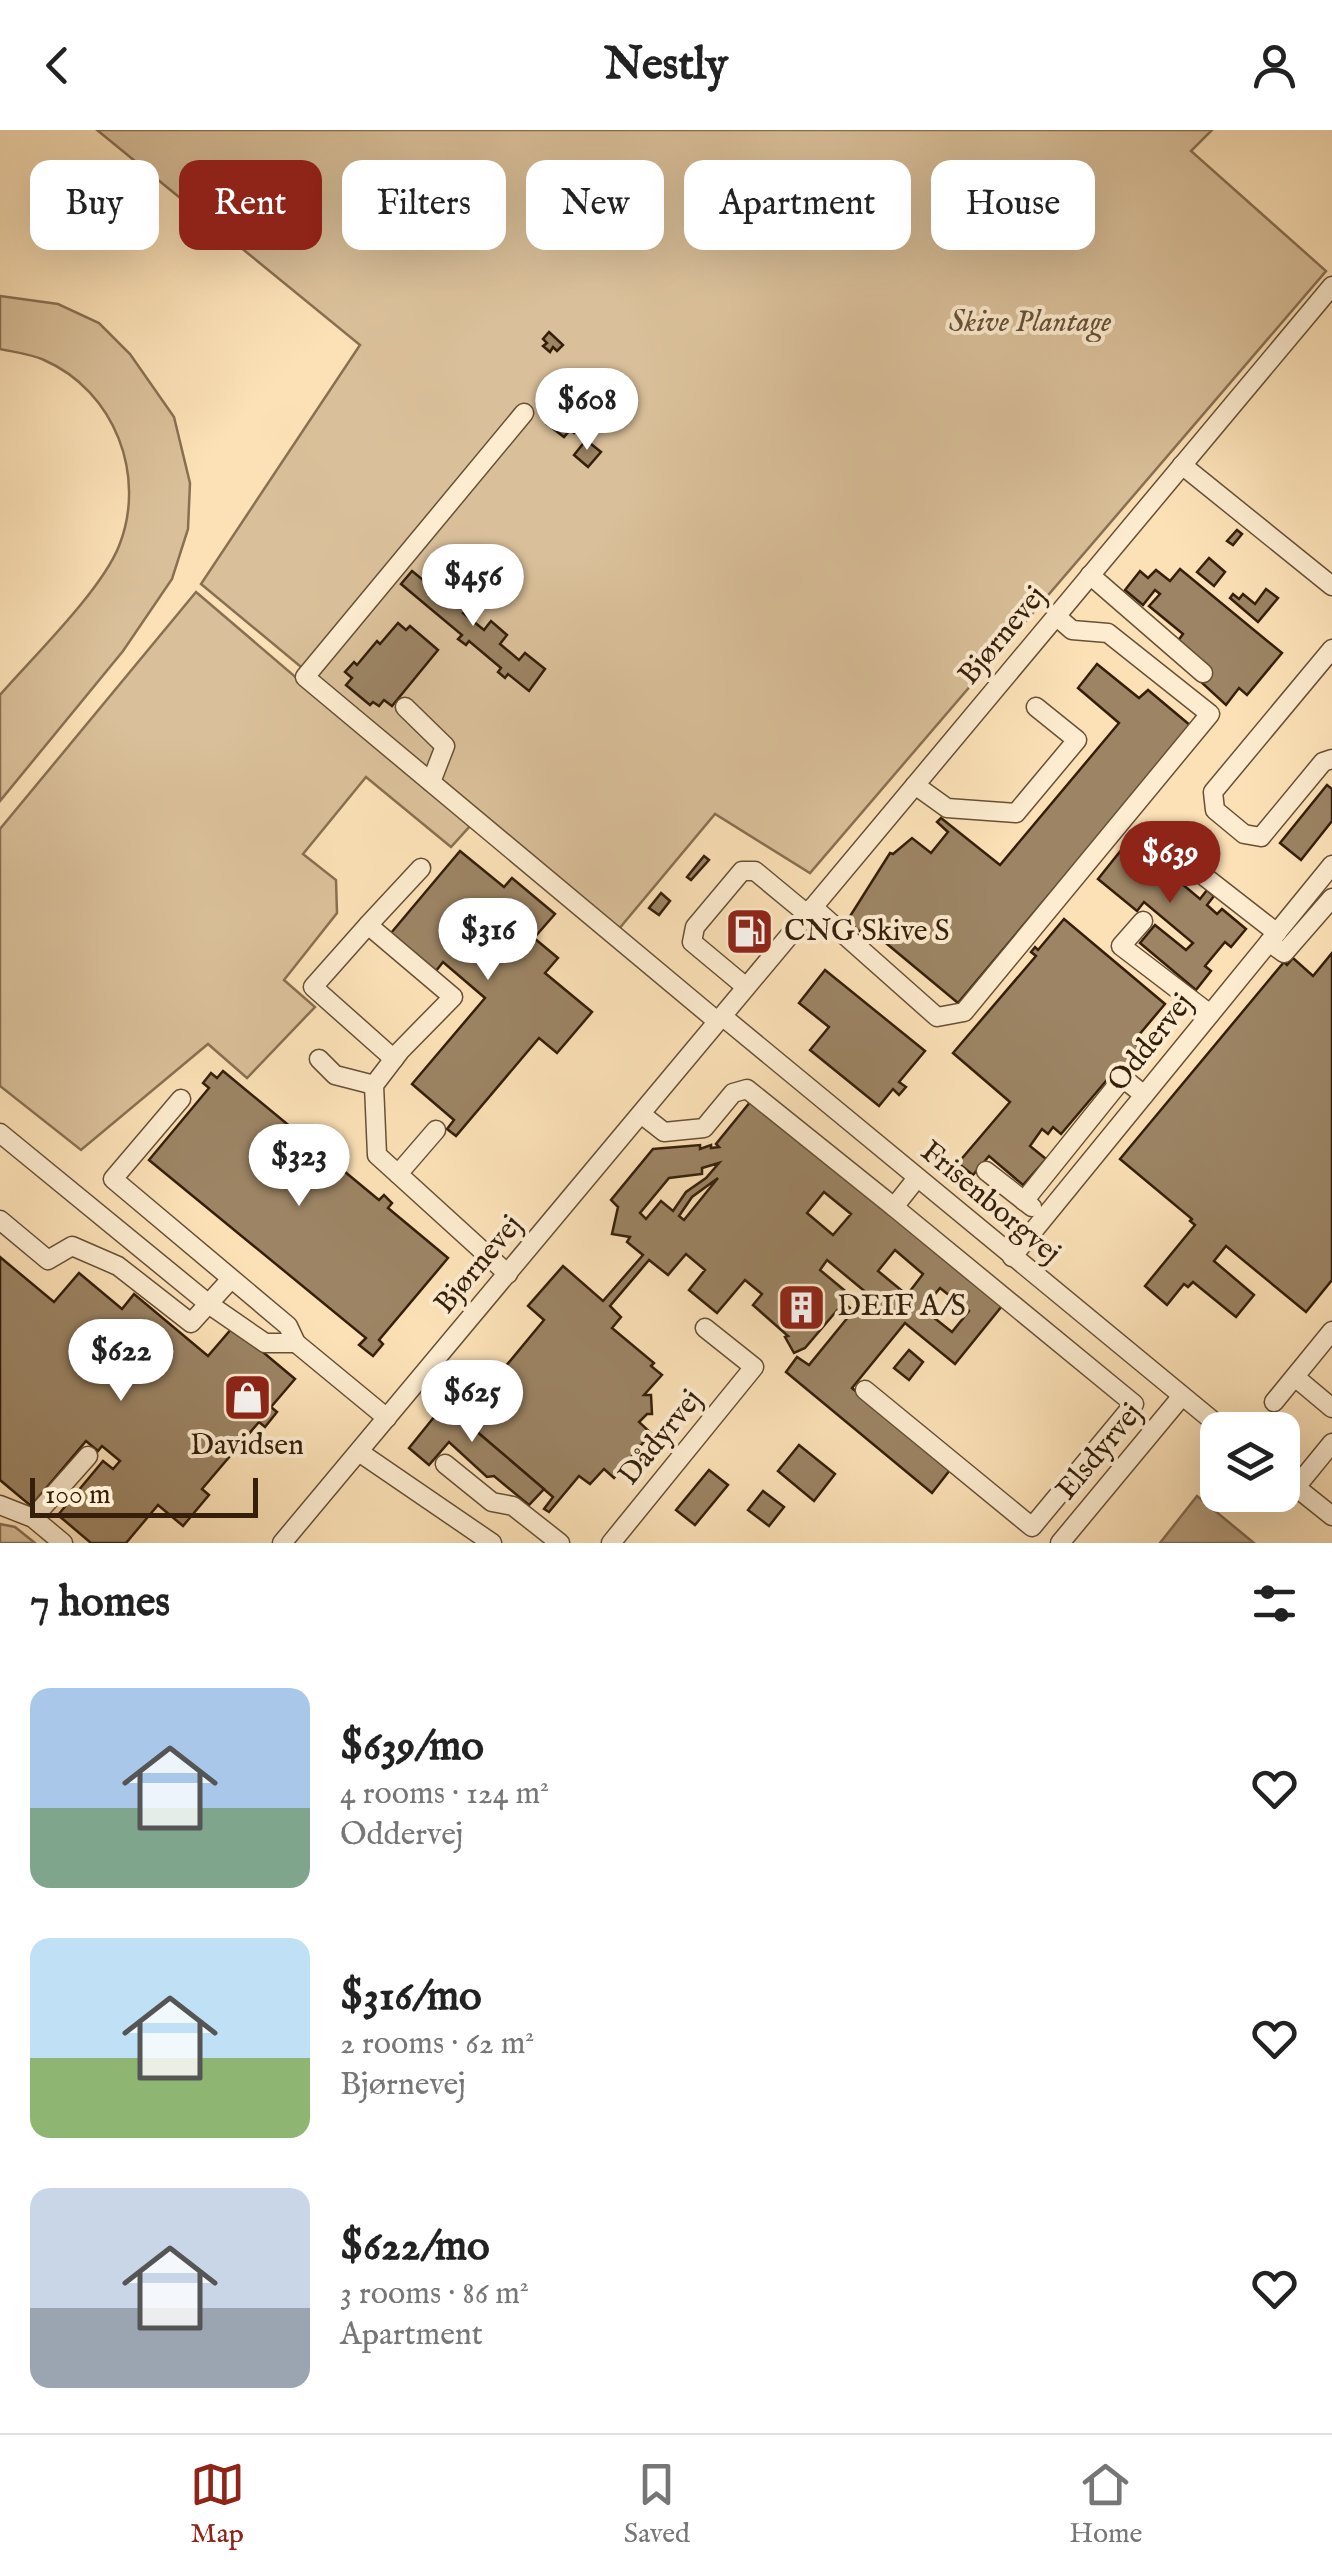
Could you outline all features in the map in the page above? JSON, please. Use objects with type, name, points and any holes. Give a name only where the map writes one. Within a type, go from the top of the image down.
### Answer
[{"type":"street","name":"Bjørnevej","points":[[282,1543],[1332,286]]},
{"type":"street","points":[[524,414],[305,677],[720,1019]]},
{"type":"street","points":[[1182,466],[1332,586]]},
{"type":"street","points":[[1090,575],[1203,673]]},
{"type":"street","points":[[746,988],[692,942],[695,928],[742,871],[756,871],[938,1016],[964,1012],[1210,714],[1108,633],[1072,630],[1056,616]]},
{"type":"street","points":[[1332,649],[1213,792],[1215,810],[1244,834],[1261,837],[1323,762],[1332,759]]},
{"type":"street","points":[[405,707],[445,746],[431,782]]},
{"type":"street","points":[[915,785],[946,808],[1016,813],[1077,740],[1036,707]]},
{"type":"street","points":[[1186,862],[1273,937],[1284,953],[1332,898]]},
{"type":"street","name":"Oddervej","points":[[1012,1256],[1332,865]]},
{"type":"street","points":[[394,1059],[312,988],[421,868]]},
{"type":"street","points":[[1143,921],[1121,946],[1210,1014]]},
{"type":"street","points":[[368,926],[453,997],[374,1085],[377,1155],[508,1274]]},
{"type":"street","name":"Frisenborgvej","points":[[720,1019],[1202,1412]]},
{"type":"street","points":[[318,1060],[336,1074],[374,1085]]},
{"type":"street","points":[[1024,1201],[1124,1078],[1144,1095]]},
{"type":"street","points":[[641,1114],[664,1132],[704,1128],[734,1094],[747,1088],[1134,1404],[1032,1527]]},
{"type":"street","points":[[181,1099],[113,1179],[288,1326],[296,1343],[388,1418]]},
{"type":"street","points":[[398,1174],[436,1130]]},
{"type":"street","points":[[0,1132],[210,1305],[266,1343],[296,1343]]},
{"type":"street","points":[[986,1171],[1044,1216]]},
{"type":"street","points":[[894,1207],[918,1178]]},
{"type":"street","points":[[0,1220],[48,1260],[72,1246],[118,1266],[191,1324],[231,1279]]},
{"type":"street","name":"Dådyrvej","points":[[610,1543],[754,1367],[705,1328]]},
{"type":"street","points":[[1274,1402],[1332,1332]]},
{"type":"street","points":[[1295,1378],[1332,1408]]},
{"type":"street","points":[[865,1390],[1052,1543]]},
{"type":"street","name":"Elsdyrvej","points":[[1060,1543],[1182,1396]]},
{"type":"street","points":[[1300,1473],[1331,1446]]},
{"type":"street","points":[[359,1452],[479,1539]]},
{"type":"street","points":[[33,1518],[88,1456]]},
{"type":"street","points":[[444,1464],[492,1502],[513,1506],[560,1543]]},
{"type":"street","points":[[1300,1491],[1332,1516]]},
{"type":"street","points":[[0,1505],[33,1518],[64,1543]]},
{"type":"green space","name":"Skive Plantage","points":[[97,130],[1212,130],[1191,151],[1326,271],[810,873],[715,814],[618,930],[201,584],[360,345],[244,250],[322,250],[322,160],[179,160],[179,197],[159,181],[159,160],[134,160]]},
{"type":"green space","points":[[0,296],[58,304],[99,323],[130,354],[174,417],[190,483],[188,529],[172,579],[123,651],[0,801],[0,695],[82,603],[110,564],[127,519],[129,492],[119,438],[90,392],[44,360],[0,349]]},
{"type":"green space","points":[[196,592],[470,826],[451,847],[366,777],[303,854],[336,880],[337,913],[284,980],[315,1007],[247,1078],[208,1044],[81,1150],[0,1086],[0,829]]},
{"type":"green space","points":[[0,1524],[15,1527],[35,1543],[0,1543]]},
{"type":"shaded area","points":[[1197,1496],[1200,1512],[1216,1512],[1254,1543],[1160,1543]]},
{"type":"building","points":[[549,332],[563,345],[557,351],[553,347],[550,352],[543,346]]},
{"type":"building","points":[[558,395],[580,412],[574,419],[578,427],[564,437],[547,424],[553,417],[543,405],[548,398],[552,402]]},
{"type":"building","points":[[586,440],[601,452],[588,467],[574,455]]},
{"type":"building","points":[[1237,530],[1242,534],[1233,545],[1227,541]]},
{"type":"building","points":[[1209,558],[1225,572],[1214,586],[1197,572]]},
{"type":"building","points":[[1180,569],[1282,653],[1247,695],[1239,688],[1226,705],[1201,682],[1211,670],[1177,642],[1183,634],[1149,606],[1160,594],[1155,590],[1143,605],[1125,590],[1140,571],[1148,578],[1156,570],[1170,581]]},
{"type":"building","points":[[412,571],[423,580],[429,572],[469,606],[463,613],[484,630],[491,621],[507,635],[500,644],[519,660],[525,653],[545,669],[529,691],[508,674],[505,678],[498,672],[501,668],[469,641],[466,645],[458,639],[462,635],[401,584]]},
{"type":"building","points":[[1266,589],[1278,598],[1258,622],[1230,598],[1233,594],[1239,599],[1243,594],[1255,604]]},
{"type":"building","points":[[398,623],[406,630],[410,626],[438,650],[392,706],[384,700],[379,706],[373,702],[370,705],[346,685],[352,678],[345,672],[354,662],[357,665],[377,641],[380,644]]},
{"type":"building","points":[[1097,664],[1139,698],[1148,690],[1191,726],[958,1003],[869,929],[863,934],[847,921],[890,853],[912,838],[931,853],[948,832],[937,822],[941,818],[1000,865],[1119,723],[1078,688]]},
{"type":"building","points":[[1327,785],[1332,789],[1332,821],[1301,860],[1280,843]]},
{"type":"building","points":[[1142,824],[1182,857],[1169,873],[1200,899],[1207,890],[1214,896],[1207,905],[1217,914],[1222,909],[1246,929],[1231,947],[1225,942],[1205,966],[1211,971],[1196,990],[1140,943],[1155,925],[1186,950],[1193,943],[1144,902],[1137,911],[1098,879]]},
{"type":"building","points":[[460,851],[504,887],[512,878],[555,914],[534,938],[558,958],[545,973],[592,1012],[557,1053],[539,1038],[456,1136],[447,1129],[454,1120],[412,1084],[485,998],[443,962],[436,971],[391,933]]},
{"type":"building","points":[[704,856],[709,860],[691,880],[687,877]]},
{"type":"building","points":[[661,893],[670,901],[659,915],[649,908]]},
{"type":"building","points":[[1064,919],[1165,1004],[1133,1042],[1146,1053],[1134,1068],[1128,1063],[1117,1068],[1061,1134],[1053,1127],[1048,1134],[1042,1129],[1030,1146],[1046,1159],[1023,1185],[989,1156],[973,1175],[958,1163],[1010,1102],[953,1053],[1036,956],[1031,952],[1035,947],[1038,950]]},
{"type":"building","points":[[1332,953],[1332,1280],[1306,1312],[1226,1246],[1214,1261],[1254,1295],[1236,1317],[1193,1282],[1188,1287],[1184,1284],[1167,1305],[1145,1286],[1195,1225],[1120,1159],[1284,962],[1287,965],[1293,958],[1313,976]]},
{"type":"building","points":[[825,970],[925,1051],[899,1082],[906,1087],[899,1095],[893,1089],[879,1106],[810,1050],[829,1027],[799,1003]]},
{"type":"building","points":[[223,1071],[379,1200],[384,1195],[392,1203],[388,1208],[448,1258],[379,1340],[383,1344],[373,1356],[359,1345],[366,1338],[149,1160],[209,1088],[203,1083],[211,1073],[217,1078]]},
{"type":"building","name":"DEIF A/S","points":[[751,1101],[1002,1306],[955,1364],[905,1323],[852,1388],[950,1470],[932,1493],[786,1372],[797,1357],[809,1365],[849,1316],[839,1308],[805,1348],[794,1353],[785,1337],[788,1336],[753,1305],[762,1294],[745,1280],[717,1313],[689,1290],[705,1270],[686,1254],[668,1275],[649,1260],[610,1306],[621,1317],[612,1328],[654,1363],[651,1366],[662,1375],[644,1395],[651,1395],[652,1414],[639,1422],[651,1433],[614,1478],[604,1469],[590,1484],[579,1476],[549,1512],[544,1509],[553,1497],[462,1419],[544,1320],[528,1306],[563,1266],[603,1301],[643,1255],[627,1242],[630,1237],[612,1234],[618,1207],[611,1200],[653,1149],[719,1147],[716,1144]],"holes":[[[719,1163],[686,1192],[673,1211],[661,1201],[646,1219],[640,1213],[669,1178],[702,1174],[702,1168]],[[718,1178],[684,1220],[679,1216],[692,1197]],[[824,1192],[851,1214],[833,1235],[807,1213]],[[895,1250],[923,1274],[907,1295],[878,1271]],[[827,1260],[868,1294],[854,1311],[843,1303],[850,1295],[820,1270]],[[940,1288],[969,1311],[952,1332],[923,1309]]]},
{"type":"building","points":[[0,1257],[54,1302],[79,1273],[122,1309],[134,1294],[208,1356],[233,1327],[295,1379],[271,1407],[277,1412],[265,1427],[259,1422],[202,1489],[209,1495],[183,1526],[158,1505],[126,1543],[91,1543],[58,1515],[103,1461],[113,1469],[120,1461],[102,1446],[98,1451],[86,1441],[31,1506],[0,1480]]},
{"type":"building","points":[[909,1350],[923,1362],[909,1380],[894,1368]]},
{"type":"building","points":[[464,1380],[482,1395],[462,1419],[544,1489],[529,1505],[494,1476],[487,1477],[449,1442],[429,1465],[409,1448]]},
{"type":"building","points":[[799,1445],[835,1474],[814,1501],[778,1471]]},
{"type":"building","points":[[709,1470],[728,1485],[695,1525],[676,1510]]},
{"type":"building","points":[[763,1491],[784,1507],[769,1526],[748,1510]]},
{"type":"place","name":"CNG Skive S","points":[[749,932]]},
{"type":"place","name":"DEIF A/S","points":[[802,1307]]},
{"type":"place","name":"Davidsen","points":[[247,1397]]}]
